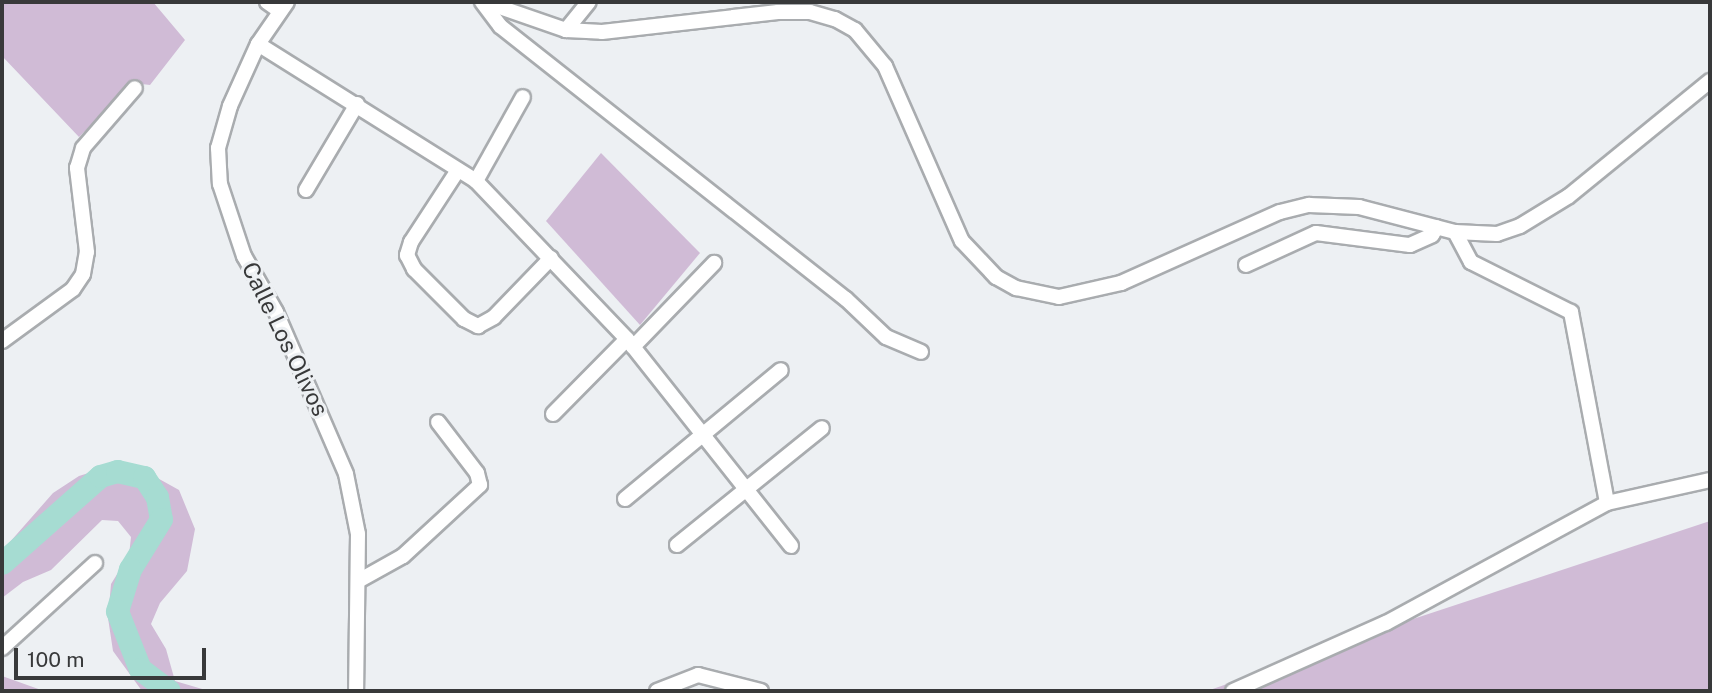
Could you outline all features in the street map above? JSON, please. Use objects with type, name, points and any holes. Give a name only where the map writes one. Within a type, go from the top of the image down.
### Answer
[{"type":"street","points":[[267,2],[283,6]]},
{"type":"street","points":[[483,2],[566,30],[641,29],[778,12],[810,12],[855,30],[885,66],[962,241],[996,277],[1037,294],[1083,295],[1121,283],[1280,212],[1308,205],[1359,207],[1455,232],[1497,234],[1541,214],[1710,81]]},
{"type":"street","points":[[483,2],[500,26],[846,299],[886,337],[921,352]]},
{"type":"street","points":[[566,30],[589,2]]},
{"type":"street","name":"Calle Los Olivos","points":[[283,6],[258,44],[221,135],[220,184],[244,257],[276,312],[346,474],[358,534],[360,580],[356,691]]},
{"type":"street","points":[[258,44],[475,181],[630,343],[791,546]]},
{"type":"street","points":[[2,341],[57,301],[83,274],[87,252],[77,168],[83,148],[135,88]]},
{"type":"street","points":[[475,181],[523,97]]},
{"type":"street","points":[[306,190],[356,104]]},
{"type":"street","points":[[458,170],[411,242],[407,255],[414,269],[464,319],[478,326],[494,317],[551,258]]},
{"type":"street","points":[[1245,265],[1316,233],[1410,245],[1432,236],[1437,227]]},
{"type":"street","points":[[1455,232],[1471,262],[1571,312],[1607,503]]},
{"type":"street","points":[[553,414],[714,263]]},
{"type":"street","points":[[625,499],[781,370]]},
{"type":"street","points":[[360,580],[403,556],[480,485],[477,472],[438,422]]},
{"type":"street","points":[[677,545],[822,428]]},
{"type":"street","points":[[1233,691],[1386,623],[1607,503],[1710,480]]},
{"type":"street","points":[[2,648],[95,563]]},
{"type":"street","points":[[657,691],[698,675],[761,691]]},
{"type":"shaded area","points":[[2,2],[153,2],[185,40],[150,85],[133,83],[79,137],[2,56]]},
{"type":"shaded area","points":[[601,153],[700,253],[640,325],[546,221]]},
{"type":"shaded area","points":[[114,465],[152,475],[179,490],[195,529],[187,571],[160,603],[151,624],[166,649],[175,681],[209,691],[142,691],[113,651],[108,618],[111,584],[129,555],[131,537],[118,521],[102,520],[51,570],[23,582],[2,598],[2,551],[53,493],[79,476]]},
{"type":"shaded area","points":[[1710,521],[1710,691],[1207,691],[1398,624]]},
{"type":"shaded area","points":[[2,676],[44,691],[2,691]]},
{"type":"waterway","points":[[2,563],[100,476],[117,471],[144,477],[157,497],[161,519],[130,569],[117,611],[140,669],[169,691]]}]
